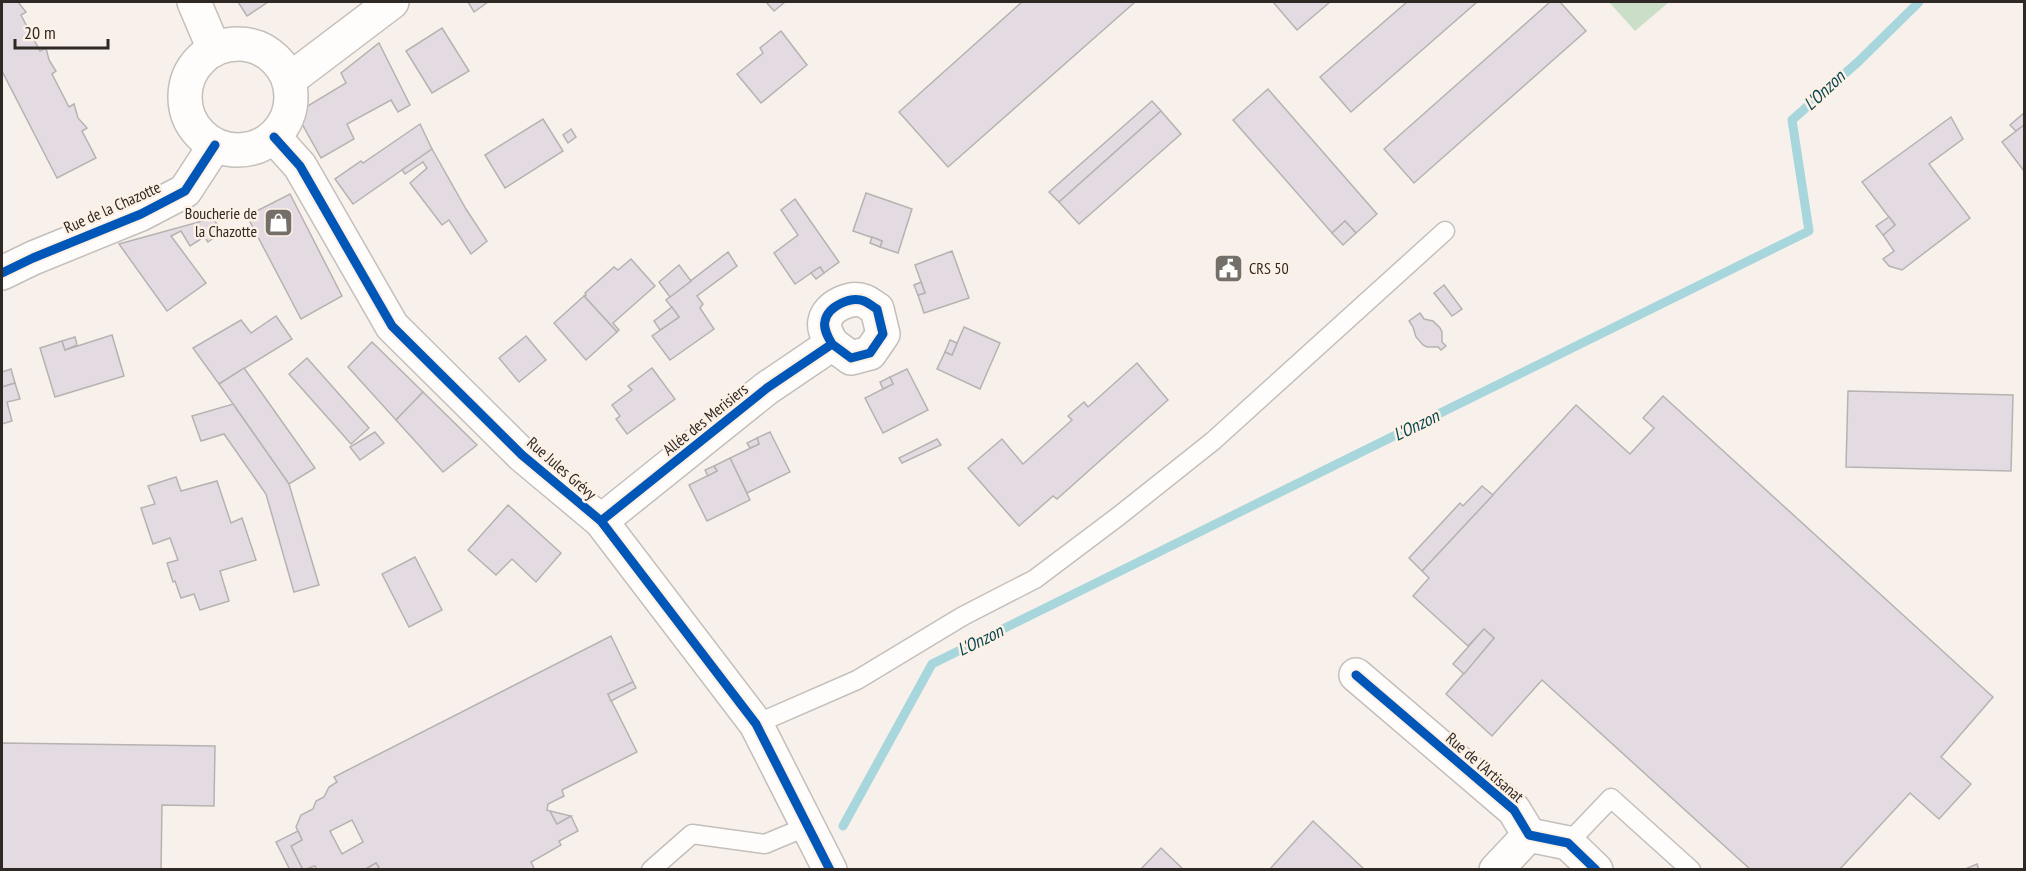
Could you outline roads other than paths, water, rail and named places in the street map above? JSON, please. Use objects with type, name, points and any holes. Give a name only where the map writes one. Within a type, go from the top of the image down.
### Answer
[{"type":"street","points":[[194,2],[214,49]]},
{"type":"street","points":[[289,80],[392,2]]},
{"type":"street","points":[[232,44],[249,45],[267,52],[280,64],[289,80],[291,100],[286,120],[274,137],[256,147],[235,150],[215,145],[199,133],[189,117],[185,98],[188,78],[199,61],[214,49],[232,44]]},
{"type":"street","name":"Rue Jules Grévy","points":[[274,137],[300,166],[392,326],[522,455],[601,521],[756,724],[830,870]]},
{"type":"street","name":"Rue de la Chazotte","points":[[2,273],[141,214],[185,190],[215,145]]},
{"type":"street","name":"Allée des Merisiers","points":[[601,521],[767,388],[832,344]]},
{"type":"street","name":"Rue de l'Artisanat","points":[[1356,675],[1514,810],[1529,835]]},
{"type":"street","points":[[1496,870],[1529,835],[1568,843],[1596,870]]},
{"type":"lane","points":[[756,724],[857,680],[963,616],[1035,579],[1213,441],[1445,231]]},
{"type":"lane","points":[[1568,843],[1611,798],[1691,870]]},
{"type":"lane","points":[[651,870],[692,834],[765,844],[808,826]]},
{"type":"waterway","name":"L'Onzon","points":[[843,826],[932,664],[1809,231],[1792,120],[1858,62],[1919,2]]},
{"type":"place","name":"Boucherie de la Chazotte","points":[[278,222]]},
{"type":"place","name":"CRS 50","points":[[1228,268]]}]
